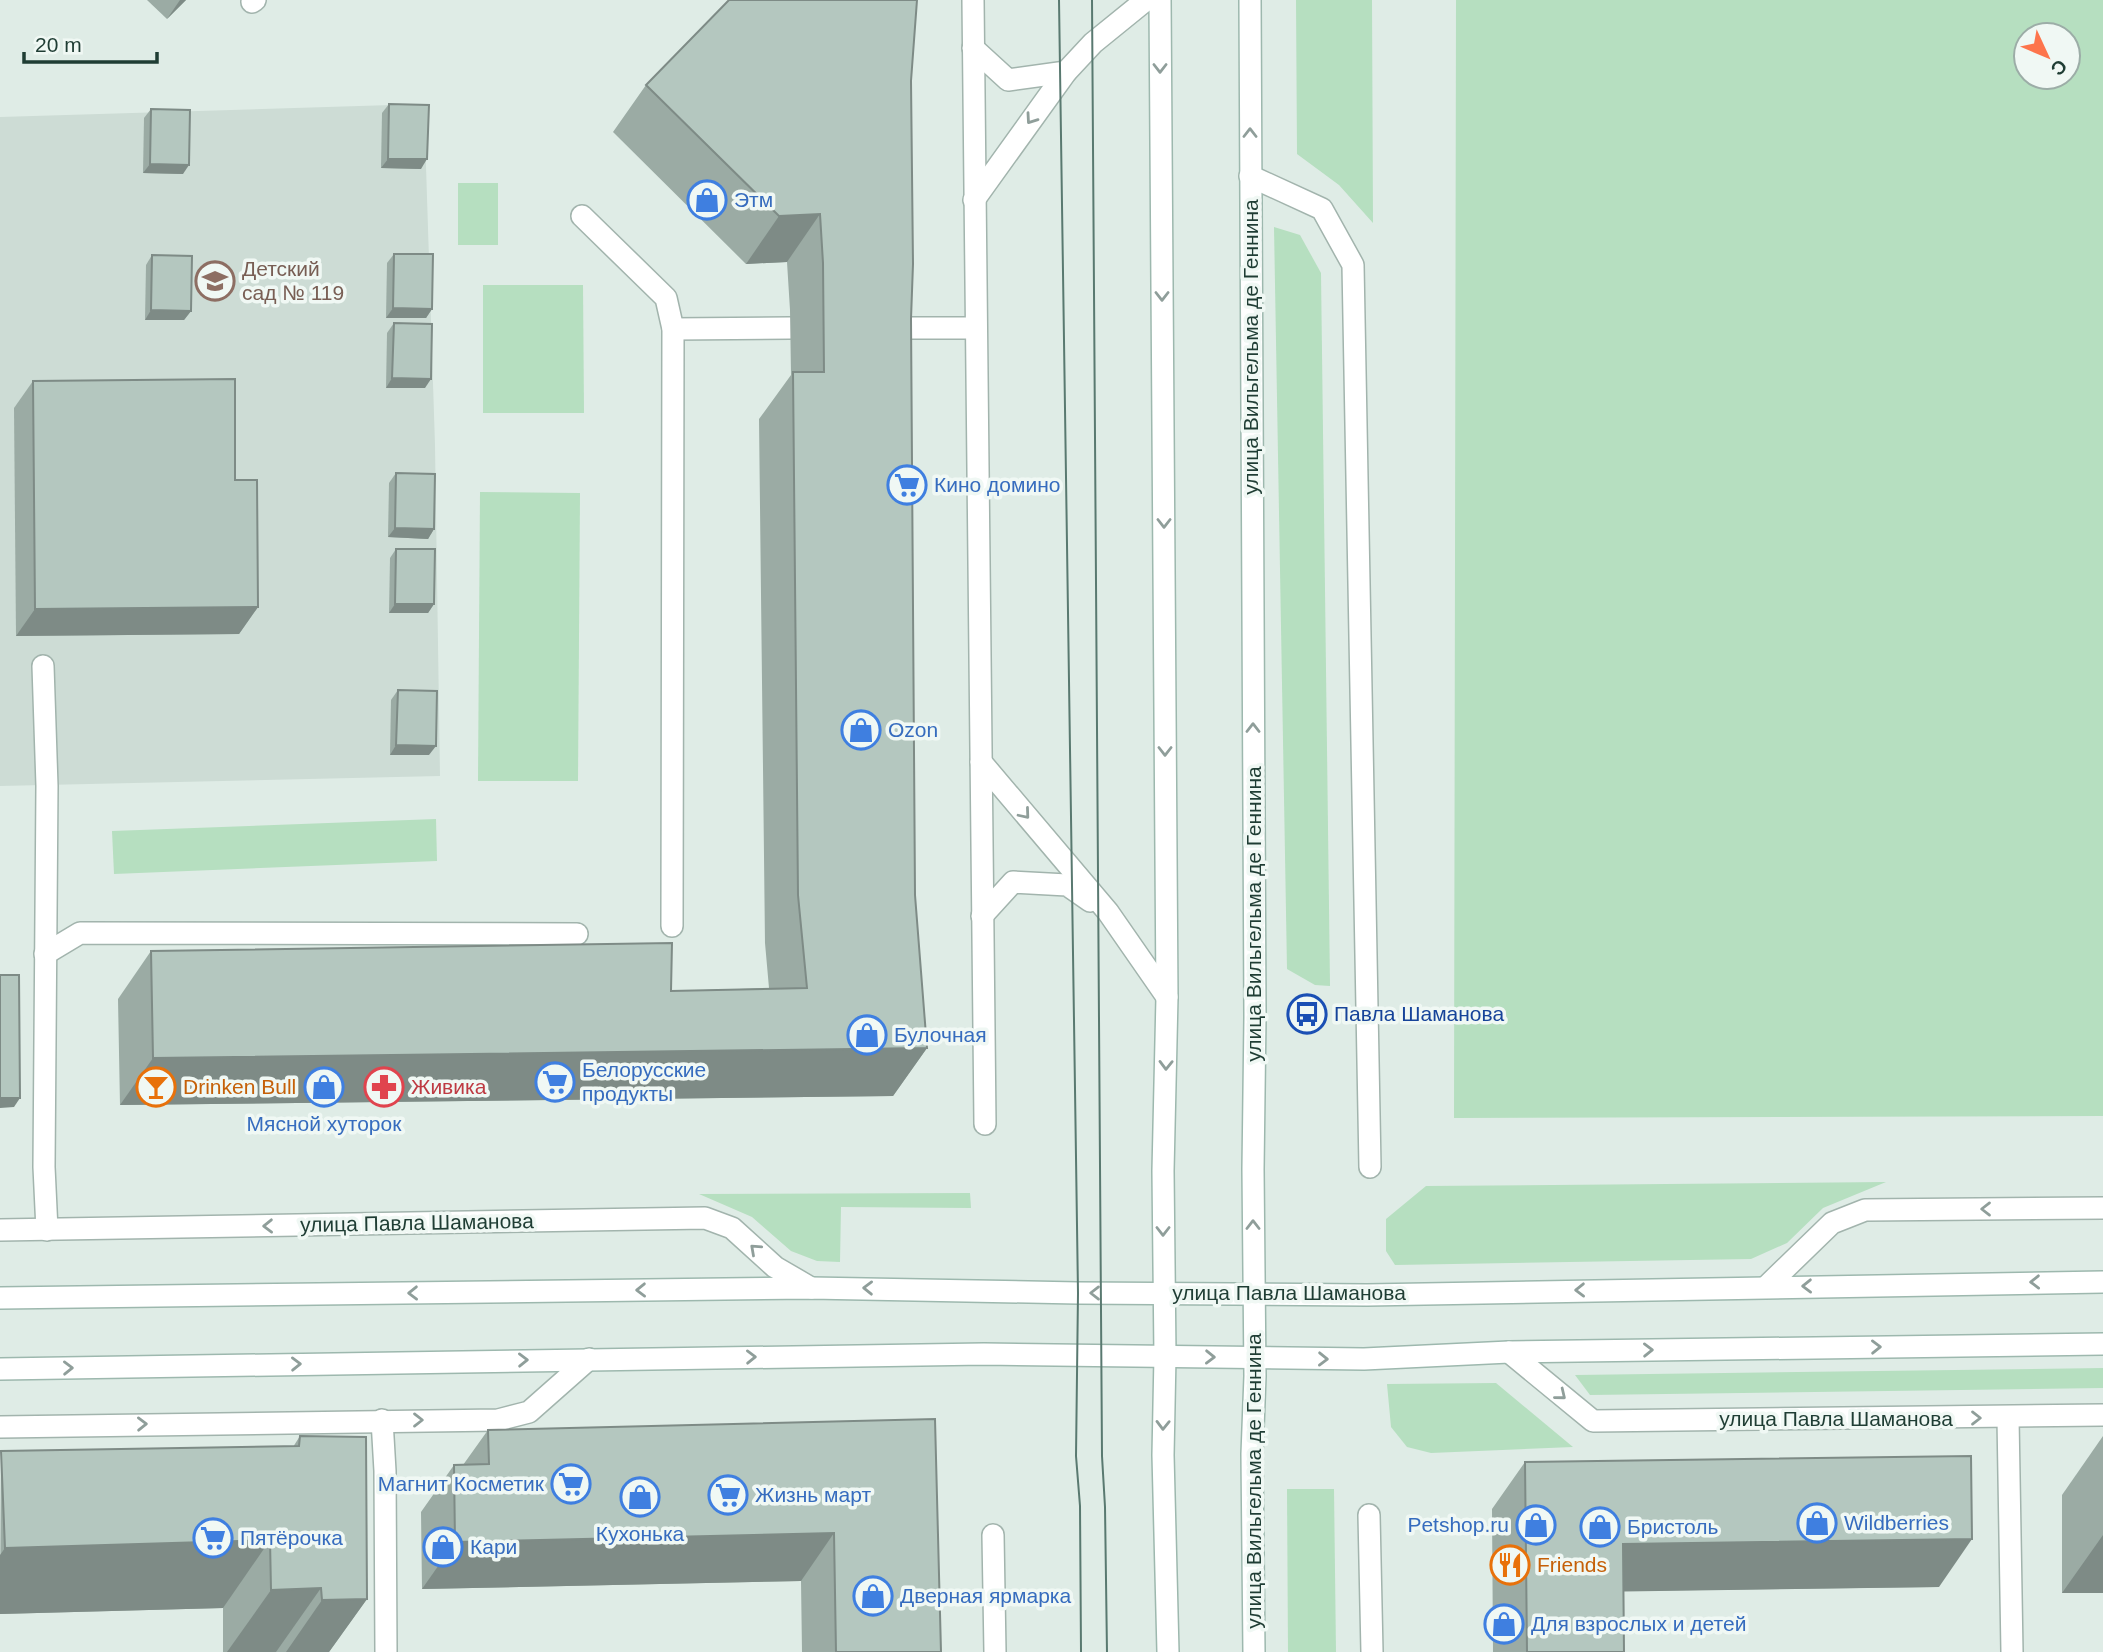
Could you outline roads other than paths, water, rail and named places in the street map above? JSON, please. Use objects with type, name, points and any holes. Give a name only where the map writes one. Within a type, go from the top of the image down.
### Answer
[{"type":"street","points":[[972,0],[985,1124]]},
{"type":"street","points":[[974,200],[1066,72],[1093,43],[1146,0]]},
{"type":"street","points":[[1160,0],[1167,997],[1163,1171],[1163,1455],[1168,1652]]},
{"type":"street","name":"улица Вильгельма де Геннина","points":[[1250,0],[1255,1017],[1255,1358],[1252,1454],[1254,1652]]},
{"type":"street","points":[[973,48],[1008,80],[1066,72]]},
{"type":"street","name":"улица Вильгельма де Геннина","points":[[1250,177],[1322,209],[1353,265],[1370,1167]]},
{"type":"street","points":[[582,216],[666,298],[673,328],[672,926]]},
{"type":"street","points":[[673,328],[790,328]]},
{"type":"street","points":[[879,328],[976,328]]},
{"type":"street","points":[[43,666],[47,786],[44,1167],[47,1230]]},
{"type":"street","points":[[981,762],[1108,912],[1167,997]]},
{"type":"street","points":[[982,916],[1013,882],[1067,885],[1108,912]]},
{"type":"street","points":[[45,954],[80,933],[577,934]]},
{"type":"street","points":[[1767,1286],[1832,1223],[1865,1210],[2103,1209]]},
{"type":"street","name":"улица Павла Шаманова","points":[[0,1230],[705,1218],[732,1228],[775,1267],[811,1288]]},
{"type":"street","name":"улица Павла Шаманова","points":[[0,1298],[811,1288],[1367,1295],[2103,1282]]},
{"type":"street","points":[[0,1369],[984,1354],[1364,1359],[1509,1352],[2103,1344]]},
{"type":"street","name":"улица Павла Шаманова","points":[[1509,1352],[1592,1421],[2103,1415]]},
{"type":"street","points":[[0,1427],[498,1419],[529,1412],[589,1359]]},
{"type":"street","points":[[2008,1418],[2012,1652]]},
{"type":"street","points":[[382,1420],[385,1471],[386,1652]]},
{"type":"street","points":[[1369,1515],[1372,1652]]},
{"type":"street","points":[[993,1535],[995,1652]]},
{"type":"tram line","points":[[1059,0],[1078,1293],[1076,1456],[1080,1506],[1081,1652]]},
{"type":"tram line","points":[[1092,0],[1102,1456],[1107,1652]]},
{"type":"place","name":"Этм","points":[[707,200]]},
{"type":"place","name":"Детский сад № 119","points":[[215,281]]},
{"type":"place","name":"Кино домино","points":[[907,485]]},
{"type":"place","name":"Ozon","points":[[861,730]]},
{"type":"place","name":"Павла Шаманова","points":[[1307,1014]]},
{"type":"place","name":"Булочная","points":[[867,1035]]},
{"type":"place","name":"Белорусские продукты","points":[[555,1082]]},
{"type":"place","name":"Drinken Bull","points":[[156,1087]]},
{"type":"place","name":"Мясной хуторок","points":[[324,1087]]},
{"type":"place","name":"Живика","points":[[384,1087]]},
{"type":"place","name":"Магнит Косметик","points":[[571,1484]]},
{"type":"place","name":"Жизнь март","points":[[728,1495]]},
{"type":"place","name":"Кухонька","points":[[640,1497]]},
{"type":"place","name":"Wildberries","points":[[1817,1523]]},
{"type":"place","name":"Petshop.ru","points":[[1536,1525]]},
{"type":"place","name":"Бристоль","points":[[1600,1527]]},
{"type":"place","name":"Пятёрочка","points":[[213,1538]]},
{"type":"place","name":"Кари","points":[[443,1547]]},
{"type":"place","name":"Friends","points":[[1510,1565]]},
{"type":"place","name":"Дверная ярмарка","points":[[873,1596]]},
{"type":"place","name":"Для взрослых и детей","points":[[1504,1624]]}]
